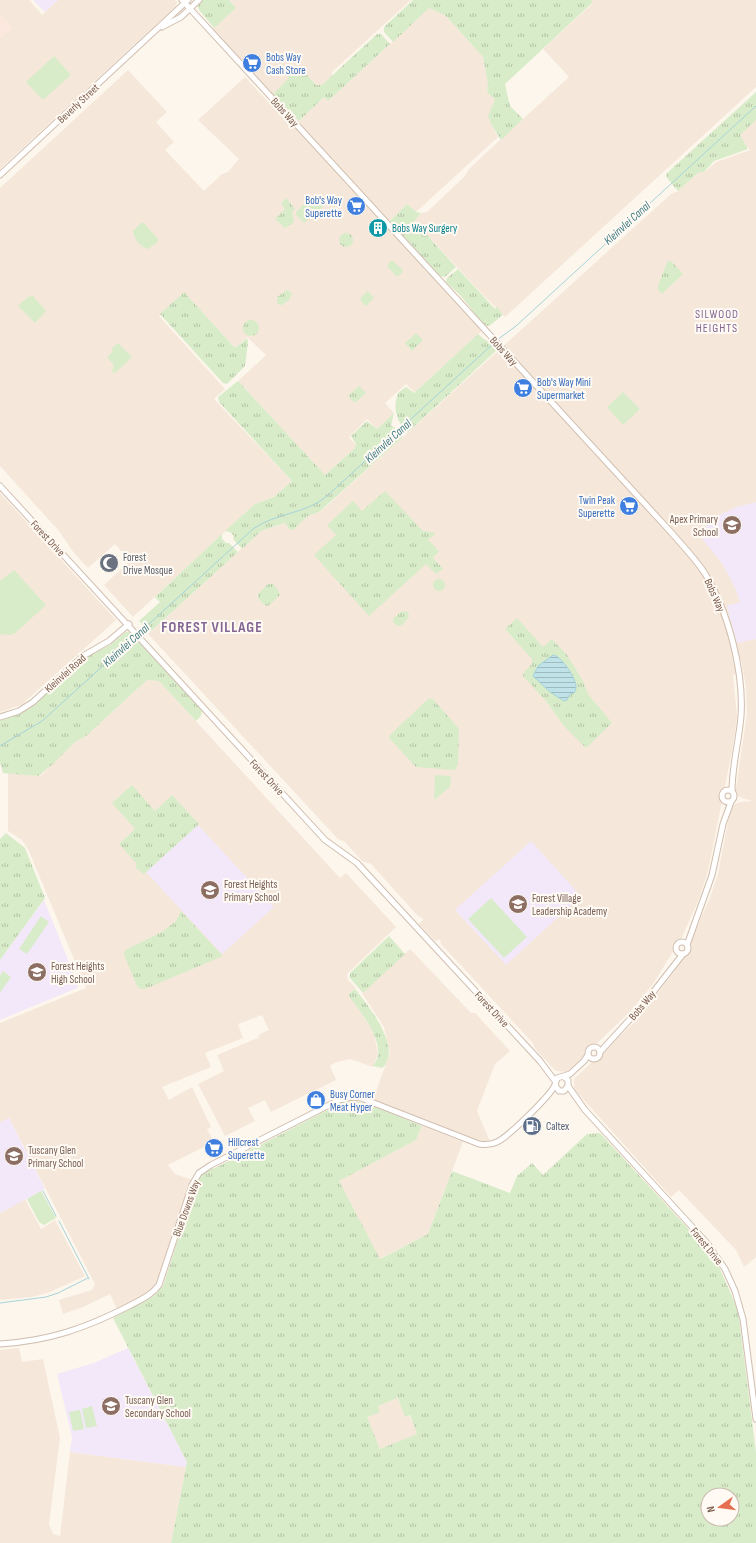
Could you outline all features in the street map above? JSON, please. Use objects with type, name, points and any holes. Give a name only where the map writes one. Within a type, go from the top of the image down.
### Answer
[{"type":"street","name":"Beverly Street","points":[[156,32],[181,17],[199,0]]},
{"type":"street","name":"Beverly Street","points":[[0,175],[156,32],[185,1]]},
{"type":"street","name":"Bobs Way","points":[[185,1],[190,9],[690,554],[707,577],[724,614],[736,661],[740,686],[741,717],[732,791]]},
{"type":"street","name":"Forest Drive","points":[[0,486],[325,840],[357,863],[540,1061],[562,1091],[585,1110],[704,1240],[725,1269],[735,1291],[743,1318],[756,1419]]},
{"type":"street","name":"Kleinvlei Road","points":[[0,717],[19,711],[33,702],[83,656],[131,627]]},
{"type":"street","name":"Bobs Way","points":[[725,791],[734,766]]},
{"type":"street","points":[[693,927],[682,942],[676,945],[677,951],[683,954],[688,950],[687,945],[712,876],[724,824],[734,796],[732,791],[725,791],[722,796],[724,800],[724,824]]},
{"type":"street","points":[[724,800],[731,802]]},
{"type":"street","points":[[682,942],[687,945]]},
{"type":"street","name":"Bobs Way","points":[[668,972],[677,951]]},
{"type":"street","name":"Bobs Way","points":[[600,1052],[643,1005],[683,954]]},
{"type":"street","name":"Bobs Way","points":[[595,1047],[614,1036]]},
{"type":"street","points":[[562,1077],[584,1061],[590,1049],[595,1047],[600,1052],[598,1058],[593,1060],[572,1076],[569,1085],[562,1091]]},
{"type":"street","points":[[588,1054],[593,1060]]},
{"type":"street","name":"Forest Drive","points":[[540,1061],[568,1080],[569,1085],[585,1110]]},
{"type":"street","name":"Blue Downs Way","points":[[541,1103],[555,1083],[562,1077]]},
{"type":"street","name":"Blue Downs Way","points":[[0,1344],[43,1339],[72,1332],[102,1319],[154,1292],[159,1285],[192,1185],[199,1173],[211,1164],[339,1100],[352,1097],[361,1098],[479,1144],[486,1145],[500,1140],[541,1103],[562,1091]]},
{"type":"shaded area","points":[[0,0],[29,0],[42,15],[58,0],[175,0],[177,2],[175,7],[0,169],[0,38],[11,27],[0,15]]},
{"type":"shaded area","points":[[33,0],[58,0],[45,12]]},
{"type":"shaded area","points":[[229,0],[411,0],[333,71],[331,77],[322,85],[316,85],[299,66],[294,68],[290,78],[271,96],[211,30],[236,8]]},
{"type":"shaded area","points":[[591,0],[756,0],[756,87],[505,317],[413,220],[421,213],[427,212],[465,176],[469,169],[569,77],[543,49],[593,3]]},
{"type":"shaded area","points":[[429,8],[446,16],[483,57],[488,85],[487,92],[495,100],[491,124],[498,137],[416,212],[407,204],[388,223],[484,329],[416,391],[414,392],[406,384],[385,403],[394,413],[377,429],[367,419],[349,437],[356,445],[355,448],[325,475],[238,381],[266,355],[247,337],[235,348],[184,292],[159,316],[225,389],[214,399],[292,481],[274,497],[255,504],[133,617],[104,585],[130,561],[115,544],[88,568],[74,553],[59,531],[0,466],[0,188],[128,70],[167,112],[156,122],[174,142],[165,150],[204,191],[222,174],[228,172],[239,159],[198,120],[245,77],[283,118],[288,115],[296,124],[324,97],[328,101]]},
{"type":"shaded area","points":[[0,15],[12,28],[0,38]]},
{"type":"shaded area","points":[[756,120],[756,1257],[744,1267],[736,1250],[679,1190],[671,1197],[574,1089],[574,1079],[638,1019],[674,972],[690,943],[709,900],[718,874],[731,806],[740,802],[752,801],[734,795],[732,791],[736,788],[747,714],[746,687],[741,660],[736,661],[738,674],[733,675],[737,718],[732,751],[708,871],[699,899],[682,937],[653,984],[632,1010],[567,1072],[556,1071],[536,1050],[532,1042],[441,944],[440,939],[435,941],[419,924],[423,920],[422,918],[418,916],[371,864],[362,861],[345,842],[338,839],[148,634],[261,531],[286,523],[287,527],[293,530],[308,516],[319,512],[329,504],[671,194],[678,191],[699,172],[705,172],[716,162],[750,150],[739,135]]},
{"type":"shaded area","points":[[0,493],[116,620],[21,705],[0,712]]},
{"type":"shaded area","points":[[756,502],[756,639],[737,643],[727,606],[740,602],[735,588],[722,563],[698,534],[717,516],[737,507]]},
{"type":"shaded area","points":[[147,680],[159,681],[340,878],[346,873],[396,927],[347,974],[348,980],[356,988],[349,995],[371,1028],[375,1039],[378,1054],[373,1067],[350,1059],[334,1063],[330,1066],[336,1080],[271,1112],[265,1100],[248,1108],[255,1121],[225,1136],[198,1084],[224,1071],[217,1055],[258,1038],[260,1034],[269,1030],[262,1015],[238,1024],[243,1038],[205,1053],[211,1067],[162,1087],[169,1100],[192,1087],[211,1127],[207,1129],[214,1142],[168,1165],[175,1174],[193,1180],[157,1289],[118,1311],[110,1294],[83,1307],[63,1314],[59,1300],[92,1290],[95,1284],[9,1118],[0,1123],[0,1023],[86,988],[28,849],[22,840],[8,831],[8,772],[40,776],[75,742],[85,737]]},
{"type":"shaded area","name":"Forest Heights Primary School","points":[[198,825],[274,907],[222,954],[146,872]]},
{"type":"shaded area","name":"Forest Village Leadership Academy","points":[[531,841],[580,895],[580,897],[506,965],[455,910]]},
{"type":"shaded area","name":"Forest Heights High School","points":[[44,900],[78,985],[77,988],[0,1020],[0,960]]},
{"type":"shaded area","points":[[410,949],[471,1013],[475,1013],[510,1051],[495,1064],[477,1111],[491,1144],[486,1145],[372,1102],[390,1053],[384,1027],[362,993]]},
{"type":"shaded area","name":"Tuscany Glen Primary School","points":[[9,1118],[45,1189],[0,1213],[0,1123]]},
{"type":"shaded area","points":[[422,1126],[463,1142],[428,1234],[379,1259],[339,1181],[416,1140]]},
{"type":"shaded area","points":[[25,1199],[41,1229],[55,1220],[85,1276],[50,1292],[32,1297],[0,1300],[0,1213]]},
{"type":"shaded area","points":[[19,1348],[22,1362],[43,1359],[60,1438],[49,1524],[53,1534],[60,1536],[70,1452],[186,1467],[171,1543],[0,1543],[0,1350]]},
{"type":"shaded area","name":"Tuscany Glen Secondary School","points":[[128,1348],[187,1462],[186,1467],[70,1452],[72,1437],[57,1374],[94,1363]]},
{"type":"shaded area","points":[[398,1398],[405,1416],[409,1415],[418,1434],[380,1449],[367,1417],[379,1412],[377,1406]]},
{"type":"green space","points":[[201,0],[229,0],[236,8],[214,28],[199,10],[198,7]]},
{"type":"green space","points":[[413,0],[591,0],[593,2],[505,84],[510,106],[523,119],[501,140],[488,116],[495,100],[487,92],[488,85],[483,57],[446,16],[429,8],[393,42],[384,32],[384,27]]},
{"type":"green space","points":[[377,34],[381,34],[390,44],[328,101],[324,97],[299,121],[273,94],[289,78],[285,73],[291,67],[299,66],[316,85],[322,85]]},
{"type":"green space","points":[[54,56],[71,75],[43,100],[26,82]]},
{"type":"green space","points":[[756,92],[756,120],[740,135],[748,149],[714,161],[704,172],[699,172],[678,191],[667,178],[666,174]]},
{"type":"green space","points":[[314,195],[316,195],[324,203],[324,206],[304,223],[296,215],[296,212]]},
{"type":"green space","points":[[286,198],[295,209],[292,212],[294,222],[285,228],[275,219],[285,209],[281,203]]},
{"type":"green space","points":[[407,204],[416,212],[421,213],[414,221],[456,267],[445,277],[440,276],[390,221]]},
{"type":"green space","points":[[141,223],[144,223],[158,239],[158,242],[148,249],[140,245],[136,240],[133,231]]},
{"type":"green space","points":[[346,233],[351,235],[353,240],[351,245],[346,247],[341,245],[339,240],[341,235]]},
{"type":"green space","points":[[392,260],[402,269],[403,272],[398,276],[396,276],[387,266]]},
{"type":"green space","points":[[671,261],[683,274],[662,294],[658,290],[658,286],[667,262]]},
{"type":"green space","points":[[458,269],[495,309],[497,307],[503,315],[489,326],[484,325],[460,295],[446,282],[447,278]]},
{"type":"green space","points":[[287,290],[292,293],[289,300],[282,305],[277,304],[277,297]]},
{"type":"green space","points":[[368,291],[374,298],[366,306],[360,298]]},
{"type":"green space","points":[[184,292],[235,348],[247,338],[248,342],[245,366],[227,384],[223,383],[160,314]]},
{"type":"green space","points":[[33,296],[46,311],[35,323],[18,306],[28,297]]},
{"type":"green space","points":[[251,320],[257,322],[259,328],[257,334],[251,336],[245,334],[243,328],[245,322]]},
{"type":"green space","points":[[416,333],[423,340],[412,351],[405,343]]},
{"type":"green space","points":[[478,334],[498,349],[407,433],[396,414],[395,404],[398,393],[406,387],[414,393]]},
{"type":"green space","points":[[118,343],[132,357],[115,373],[112,372],[114,365],[107,357],[113,351],[111,349]]},
{"type":"green space","points":[[238,381],[325,475],[355,448],[356,444],[351,436],[367,421],[377,429],[394,413],[391,426],[394,427],[403,437],[319,512],[308,516],[293,530],[289,529],[285,523],[261,531],[242,549],[233,539],[234,536],[230,532],[225,531],[255,504],[274,497],[292,481],[219,402],[218,397]]},
{"type":"green space","points":[[359,386],[366,393],[355,403],[348,396]]},
{"type":"green space","points":[[623,392],[639,408],[639,410],[623,425],[607,407]]},
{"type":"green space","points":[[385,491],[423,531],[436,533],[428,540],[439,551],[433,558],[443,569],[436,574],[426,564],[369,616],[314,555],[336,535],[327,525],[353,501],[362,511]]},
{"type":"green space","points":[[222,534],[222,539],[226,543],[229,543],[238,552],[150,632],[139,621],[160,602],[155,597]]},
{"type":"green space","points":[[14,570],[46,605],[15,633],[10,635],[0,634],[0,581]]},
{"type":"green space","points":[[441,579],[444,580],[444,590],[437,591],[434,590],[433,583],[434,580]]},
{"type":"green space","points":[[268,584],[273,584],[280,595],[268,606],[264,605],[258,598],[258,594]]},
{"type":"green space","points":[[402,611],[408,612],[409,617],[402,625],[397,626],[393,622],[393,619]]},
{"type":"green space","points":[[517,618],[543,647],[552,639],[567,655],[583,681],[588,694],[612,723],[586,748],[564,726],[546,701],[523,676],[524,672],[532,664],[532,659],[505,629]]},
{"type":"green space","points":[[130,631],[202,711],[201,716],[196,721],[159,681],[147,680],[85,737],[75,742],[53,764],[38,776],[3,773],[0,763],[0,719],[29,708],[86,657],[110,645],[126,632]]},
{"type":"green space","points":[[428,699],[433,699],[459,729],[458,764],[455,770],[416,767],[389,738],[390,735]]},
{"type":"green space","points":[[435,775],[451,776],[450,787],[434,800]]},
{"type":"green space","points":[[132,785],[155,811],[172,795],[199,824],[144,874],[136,868],[136,863],[119,844],[135,829],[112,803]]},
{"type":"green space","points":[[6,833],[25,848],[45,898],[0,960],[0,839]]},
{"type":"green space","points":[[491,898],[527,937],[504,958],[468,919]]},
{"type":"green space","points":[[181,911],[223,956],[145,989],[140,989],[137,986],[124,955],[125,950],[162,932],[176,921]]},
{"type":"green space","points":[[41,916],[49,922],[27,954],[19,949]]},
{"type":"green space","points":[[389,936],[405,954],[363,993],[350,978],[350,973]]},
{"type":"green space","points":[[3,971],[11,977],[0,993],[0,976]]},
{"type":"green space","points":[[355,989],[375,1016],[386,1039],[389,1050],[388,1060],[382,1068],[373,1066],[378,1056],[376,1039],[363,1015],[348,995]]},
{"type":"green space","points":[[352,1100],[376,1107],[422,1126],[416,1140],[339,1181],[380,1259],[428,1234],[452,1171],[510,1193],[517,1176],[532,1163],[543,1175],[587,1134],[600,1133],[706,1248],[720,1269],[738,1310],[756,1452],[756,1543],[171,1543],[187,1462],[113,1318],[154,1296],[163,1286],[196,1183],[204,1173],[341,1103]],"holes":[[[398,1398],[405,1417],[410,1415],[417,1434],[380,1449],[367,1417],[380,1412],[378,1406]]]},
{"type":"green space","points":[[41,1191],[56,1218],[44,1225],[39,1222],[27,1199]]},
{"type":"green space","points":[[92,1406],[97,1426],[86,1428],[82,1409]]},
{"type":"green space","points":[[80,1410],[84,1429],[73,1431],[69,1412]]},
{"type":"water","points":[[553,655],[564,663],[576,684],[574,693],[570,694],[567,700],[564,701],[550,692],[533,676],[538,666]]},
{"type":"waterway","name":"Kleinvlei Canal","points":[[497,340],[516,326],[756,106]]},
{"type":"waterway","name":"Kleinvlei Canal","points":[[138,634],[253,529],[271,520],[319,502],[327,496],[495,342]]},
{"type":"waterway","name":"Kleinvlei Canal","points":[[0,746],[42,721],[136,636]]},
{"type":"waterway","points":[[43,1191],[56,1216]]},
{"type":"waterway","points":[[59,1221],[89,1279]]},
{"type":"waterway","points":[[0,1303],[46,1297],[58,1293],[88,1278]]},
{"type":"place","name":"Bobs Way Cash Store","points":[[252,63]]},
{"type":"place","name":"Bob's Way Superette","points":[[356,206]]},
{"type":"place","name":"Bobs Way Surgery","points":[[378,228]]},
{"type":"place","name":"Bob's Way Mini Supermarket","points":[[523,388]]},
{"type":"place","name":"Twin Peak Superette","points":[[629,506]]},
{"type":"place","name":"Apex Primary School","points":[[732,525]]},
{"type":"place","name":"Forest Drive Mosque","points":[[109,563]]},
{"type":"place","name":"Forest Heights Primary School","points":[[210,890]]},
{"type":"place","name":"Forest Village Leadership Academy","points":[[518,904]]},
{"type":"place","name":"Forest Heights High School","points":[[37,972]]},
{"type":"place","name":"Busy Corner Meat Hyper","points":[[316,1100]]},
{"type":"place","name":"Caltex","points":[[532,1126]]},
{"type":"place","name":"Hillcrest Superette","points":[[214,1148]]},
{"type":"place","name":"Tuscany Glen Primary School","points":[[14,1156]]},
{"type":"place","name":"Tuscany Glen Secondary School","points":[[111,1406]]},
{"type":"district","name":"SILWOOD HEIGHTS","points":[[717,321]]},
{"type":"district","name":"FOREST VILLAGE","points":[[212,627]]}]
